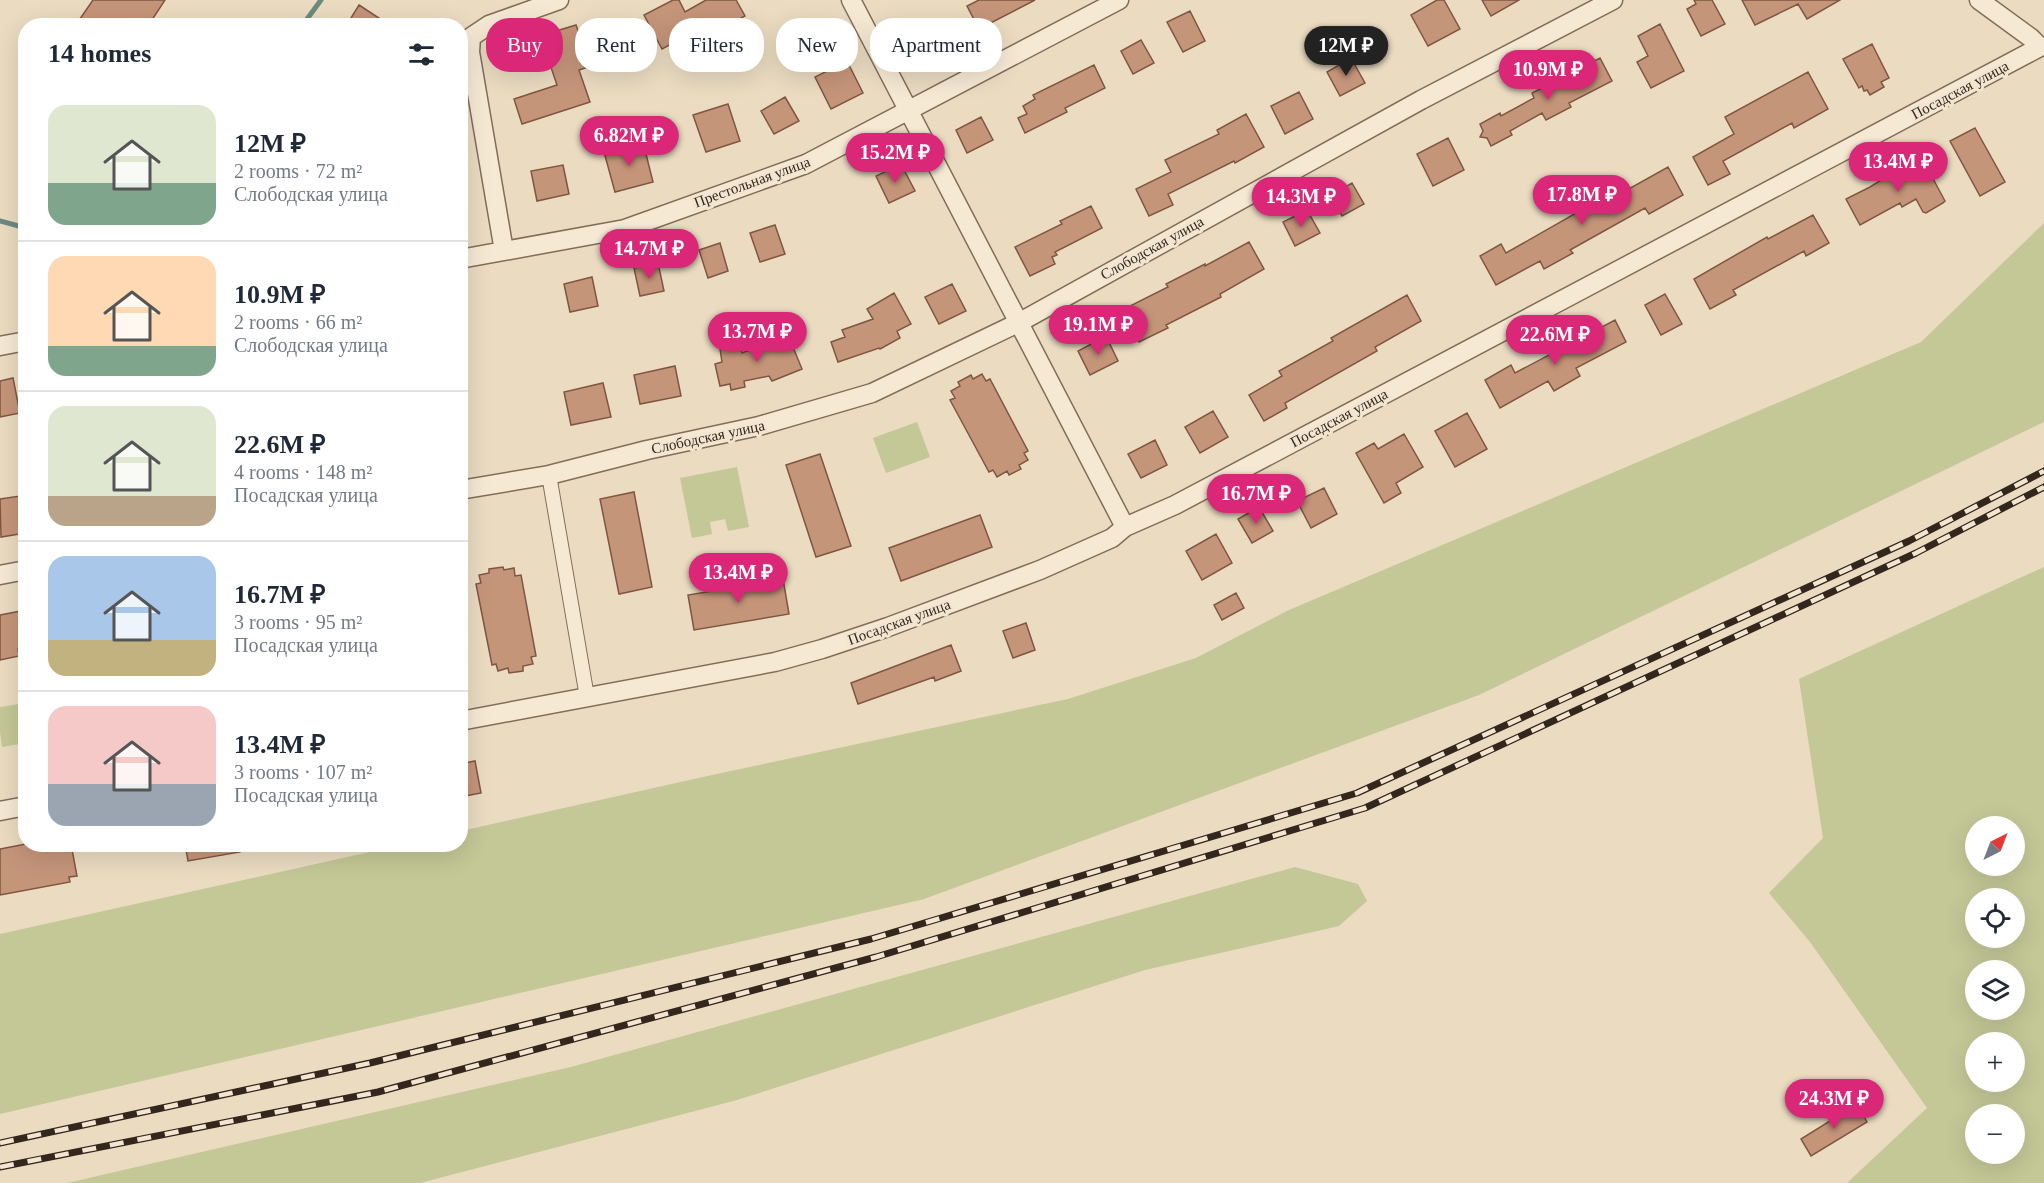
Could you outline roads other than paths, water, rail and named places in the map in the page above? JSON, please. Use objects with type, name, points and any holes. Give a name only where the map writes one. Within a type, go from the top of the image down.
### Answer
[{"type":"street","points":[[504,251],[470,52],[471,37],[489,25],[559,0]]},
{"type":"street","points":[[851,0],[1125,527]]},
{"type":"street","name":"Престольная улица","points":[[468,258],[625,229],[806,164],[1119,0]]},
{"type":"street","name":"Слободская улица","points":[[468,489],[549,475],[647,450],[759,426],[872,393],[1020,322],[1421,100],[1613,0]]},
{"type":"street","name":"Посадская улица","points":[[468,720],[775,662],[822,649],[1040,570],[1112,538],[1125,527],[1185,500],[2040,47],[1979,0]]},
{"type":"street","points":[[0,346],[18,343]]},
{"type":"street","points":[[549,475],[587,698]]},
{"type":"street","points":[[0,575],[18,572]]},
{"type":"street","points":[[0,811],[18,808]]},
{"type":"waterway","points":[[308,18],[321,0]]},
{"type":"waterway","points":[[0,221],[18,226]]},
{"type":"railway","points":[[0,1143],[370,1063],[871,939],[1357,793],[1909,541],[2044,471]]},
{"type":"railway","points":[[0,1167],[378,1092],[876,957],[1365,808],[1916,553],[2044,487]]}]
